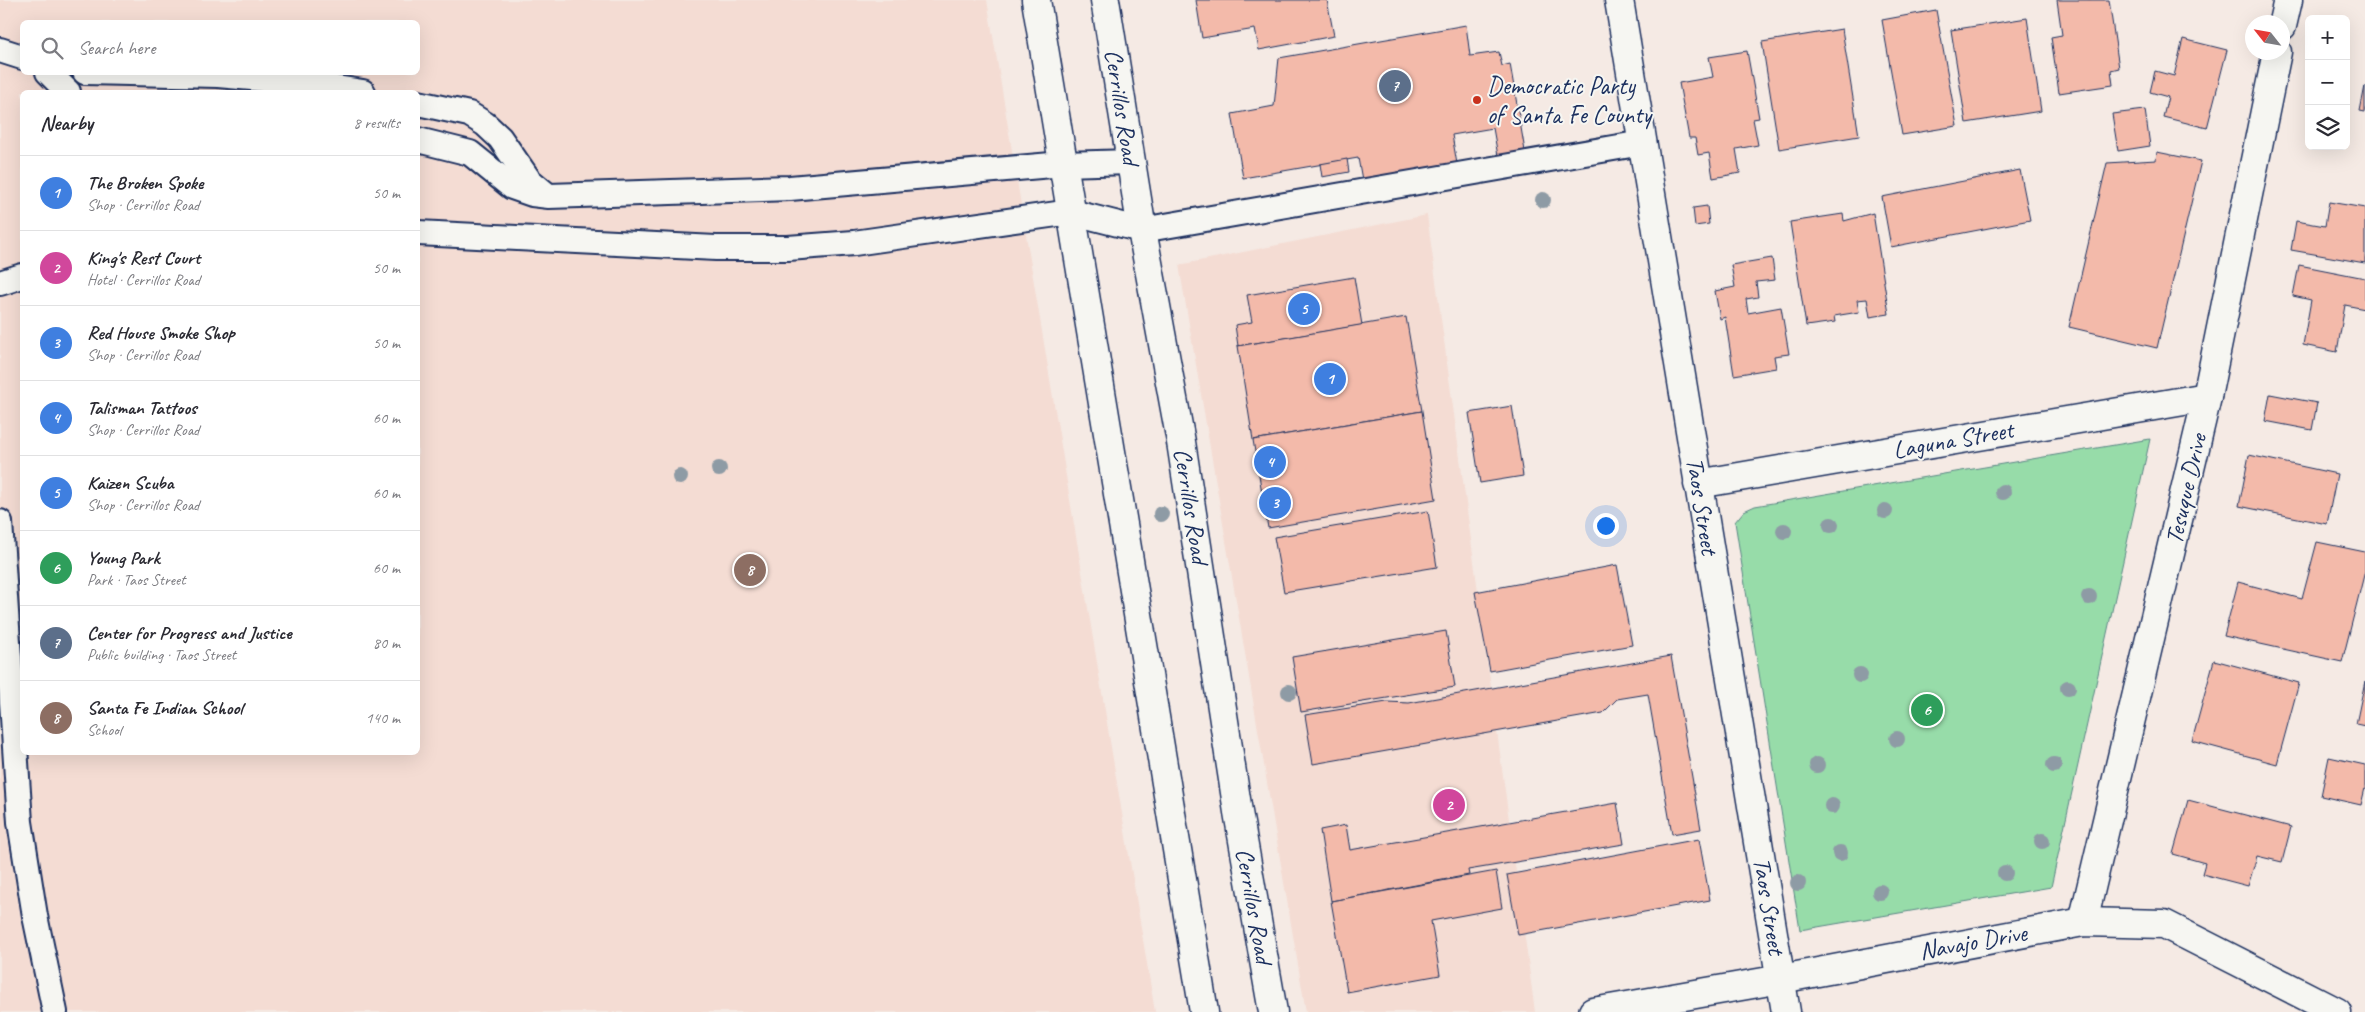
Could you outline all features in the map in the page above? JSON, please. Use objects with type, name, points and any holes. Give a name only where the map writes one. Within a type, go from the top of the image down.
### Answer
[{"type":"street","points":[[1036,0],[1204,1012]]},
{"type":"street","name":"Cerrillos Road","points":[[1105,0],[1142,230],[1181,442],[1238,812],[1273,1012]]},
{"type":"street","name":"Taos Street","points":[[1619,0],[1786,1012]]},
{"type":"street","points":[[2285,15],[2288,0]]},
{"type":"street","name":"Tesuque Drive","points":[[2083,922],[2207,397],[2275,60]]},
{"type":"street","name":"Laguna Street","points":[[1698,484],[2207,397]]},
{"type":"street","name":"Navajo Drive","points":[[1593,1012],[1781,979],[2083,922],[2164,924],[2336,1012]]},
{"type":"lane","points":[[0,50],[20,57]]},
{"type":"lane","points":[[51,75],[66,90]]},
{"type":"lane","points":[[218,75],[296,82],[350,90]]},
{"type":"lane","points":[[420,102],[469,114],[485,124],[500,138],[529,180],[548,196]]},
{"type":"lane","points":[[420,140],[454,147],[470,153],[512,187],[532,194],[548,196],[790,188],[1063,164],[1131,162]]},
{"type":"lane","points":[[420,233],[716,248],[788,248],[854,243],[1071,212],[1142,230],[1642,143]]},
{"type":"lane","points":[[0,283],[20,277]]},
{"type":"lane","points":[[0,522],[20,822],[35,916],[56,1012]]},
{"type":"shaded area","points":[[0,0],[987,0],[1155,1012],[0,1012]]},
{"type":"shaded area","points":[[1427,215],[1535,1012],[1306,1012],[1179,265]]},
{"type":"green space","points":[[2150,439],[2051,887],[1800,930],[1735,522],[1744,511],[1755,506]]},
{"type":"building","points":[[1196,0],[1327,0],[1334,36],[1259,50],[1255,29],[1202,38]]},
{"type":"building","points":[[2057,0],[2109,0],[2119,68],[2111,70],[2113,85],[2059,93],[2051,37],[2062,35]]},
{"type":"building","points":[[1936,10],[1957,126],[1902,135],[1882,20]]},
{"type":"building","points":[[2027,18],[2041,111],[1966,123],[1951,30]]},
{"type":"building","points":[[1466,25],[1470,56],[1499,52],[1502,66],[1510,64],[1525,151],[1498,156],[1493,128],[1452,135],[1457,164],[1362,180],[1358,158],[1243,178],[1232,114],[1274,106],[1279,58]]},
{"type":"building","points":[[1842,29],[1859,136],[1779,149],[1762,42]]},
{"type":"building","points":[[2183,39],[2227,50],[2207,128],[2163,117],[2168,97],[2150,92],[2155,71],[2174,76]]},
{"type":"building","points":[[1747,51],[1759,118],[1753,119],[1758,145],[1736,149],[1740,173],[1713,178],[1709,153],[1698,155],[1695,138],[1689,138],[1679,83],[1713,77],[1709,57]]},
{"type":"building","points":[[2365,86],[2365,112],[2360,111]]},
{"type":"building","points":[[2145,110],[2150,146],[2118,151],[2112,114]]},
{"type":"building","points":[[2157,152],[2201,161],[2157,348],[2069,327],[2107,163],[2156,160]]},
{"type":"building","points":[[1347,159],[1349,172],[1322,177],[1320,164]]},
{"type":"building","points":[[2020,170],[2030,220],[1891,247],[1882,197]]},
{"type":"building","points":[[2329,202],[2365,208],[2365,263],[2291,250],[2296,221],[2325,226]]},
{"type":"building","points":[[1707,206],[1709,224],[1695,226],[1693,208]]},
{"type":"building","points":[[1873,213],[1889,314],[1870,317],[1867,299],[1857,300],[1859,312],[1834,316],[1835,322],[1806,326],[1790,222],[1843,214],[1844,221]]},
{"type":"building","points":[[1772,258],[1775,280],[1756,282],[1758,297],[1746,299],[1748,313],[1781,307],[1789,354],[1774,356],[1776,368],[1734,375],[1725,317],[1720,319],[1715,291],[1735,287],[1731,265]]},
{"type":"building","points":[[2299,265],[2365,278],[2365,309],[2345,305],[2337,352],[2303,345],[2311,300],[2293,296]]},
{"type":"building","points":[[1354,277],[1362,325],[1238,346],[1235,325],[1252,322],[1247,295]]},
{"type":"building","points":[[1406,317],[1422,411],[1253,440],[1238,346]]},
{"type":"building","points":[[2270,394],[2317,403],[2312,430],[2265,421]]},
{"type":"building","points":[[1512,406],[1523,476],[1480,483],[1469,413]]},
{"type":"building","points":[[1422,411],[1436,499],[1268,528],[1253,440]]},
{"type":"building","points":[[2249,455],[2337,474],[2327,524],[2239,506]]},
{"type":"building","points":[[1428,511],[1437,567],[1284,592],[1274,537]]},
{"type":"building","points":[[2317,542],[2365,552],[2365,571],[2342,662],[2224,636],[2238,582],[2302,599]]},
{"type":"building","points":[[1617,565],[1632,645],[1490,671],[1475,592]]},
{"type":"building","points":[[1446,631],[1455,687],[1301,712],[1292,657]]},
{"type":"building","points":[[1671,656],[1701,829],[1672,834],[1648,694],[1617,699],[1603,713],[1313,764],[1305,715],[1387,702],[1409,703]]},
{"type":"building","points":[[2214,660],[2299,683],[2277,764],[2192,741]]},
{"type":"building","points":[[2365,681],[2365,726],[2356,724]]},
{"type":"building","points":[[2329,757],[2365,765],[2365,788],[2361,805],[2321,796]]},
{"type":"building","points":[[2188,800],[2291,827],[2282,862],[2257,856],[2248,886],[2202,874],[2205,863],[2173,854]]},
{"type":"building","points":[[1617,803],[1624,844],[1468,870],[1469,875],[1331,901],[1320,830],[1346,825],[1350,850]]},
{"type":"building","points":[[1699,839],[1710,900],[1518,935],[1507,875]]},
{"type":"building","points":[[1496,871],[1502,908],[1431,921],[1440,975],[1347,992],[1331,901]]},
{"type":"place","name":"Center for Progress and Justice","points":[[1395,86]]},
{"type":"place","name":"Democratic Party of Santa Fe County","points":[[1477,100]]},
{"type":"place","name":"Kaizen Scuba","points":[[1304,309]]},
{"type":"place","name":"The Broken Spoke","points":[[1330,379]]},
{"type":"place","name":"Talisman Tattoos","points":[[1270,462]]},
{"type":"place","name":"Red House Smoke Shop","points":[[1275,503]]},
{"type":"place","name":"Santa Fe Indian School","points":[[750,570]]},
{"type":"place","name":"Young Park","points":[[1927,710]]},
{"type":"place","name":"King's Rest Court","points":[[1449,805]]}]
